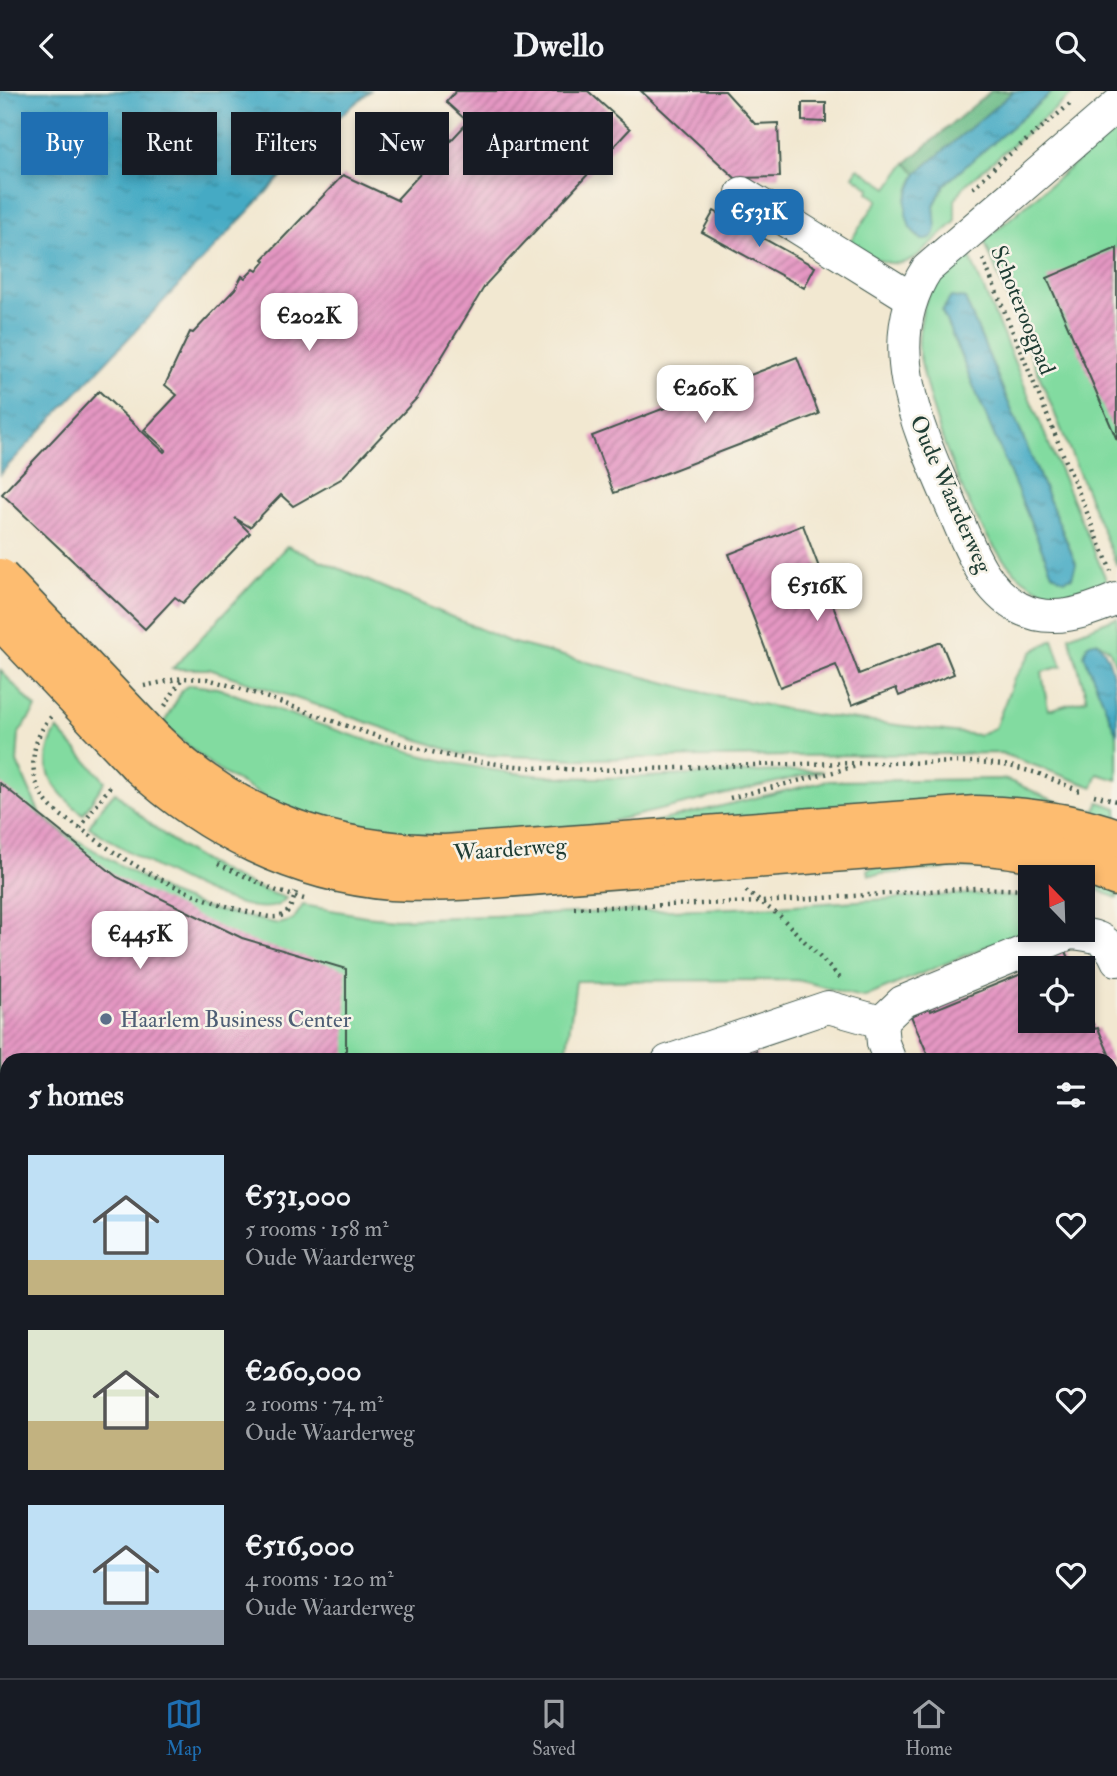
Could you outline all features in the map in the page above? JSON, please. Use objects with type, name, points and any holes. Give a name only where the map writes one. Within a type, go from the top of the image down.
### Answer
[{"type":"main road","name":"Waarderweg","points":[[0,578],[184,803],[251,842],[300,862],[366,878],[416,882],[478,880],[949,844],[980,844],[1034,852],[1088,866],[1117,877]]},
{"type":"main road","name":"Waarderweg","points":[[0,619],[140,752],[192,774],[257,814],[311,836],[357,848],[445,854],[976,815],[1055,821],[1117,838]]},
{"type":"street","points":[[742,193],[911,298],[927,269],[1117,105]]},
{"type":"street","name":"Oude Waarderweg","points":[[911,298],[905,328],[905,350],[907,381],[914,416],[973,555],[987,578],[1008,601],[1022,609],[1052,617],[1079,614],[1115,586]]},
{"type":"street","points":[[881,1022],[902,1003],[1070,933],[1093,935],[1112,948],[1117,960]]},
{"type":"street","points":[[692,1053],[828,1007],[881,1022]]},
{"type":"street","points":[[881,1022],[887,1053]]},
{"type":"path","name":"Schoteroogpad","points":[[1076,99],[965,195],[962,207],[1115,586]]},
{"type":"path","points":[[80,828],[140,752],[182,678]]},
{"type":"path","points":[[137,687],[182,678],[207,679],[315,716],[445,755],[514,767],[588,770],[980,762],[1037,773],[1082,792],[1117,801]]},
{"type":"path","points":[[53,715],[37,741],[34,775],[47,801],[108,849],[173,886],[215,903],[272,916],[284,915],[291,906],[298,885]]},
{"type":"path","points":[[721,800],[864,764]]},
{"type":"path","points":[[745,891],[781,917],[846,983]]},
{"type":"green space","points":[[991,91],[1014,91],[917,173],[906,163]]},
{"type":"green space","points":[[1053,91],[1076,91],[965,185],[955,200],[955,222],[914,259],[888,263],[849,243],[878,200],[868,192],[870,188],[853,176],[858,168],[888,188],[906,163],[917,173],[906,206],[909,222],[918,237],[935,216],[934,206],[945,184]]},
{"type":"green space","points":[[1117,128],[1117,566],[985,243],[986,239]]},
{"type":"green space","points":[[968,252],[1108,584],[1090,593],[1071,596],[1037,588],[1011,568],[992,544],[974,514],[944,444],[924,378],[919,336],[923,309],[930,292],[941,277]],"holes":[[[951,297],[965,299],[1076,563],[1072,577],[1064,580],[1052,573],[942,311]]]},
{"type":"green space","points":[[287,546],[510,642],[709,694],[816,715],[978,735],[995,728],[1014,679],[1033,651],[1053,640],[1062,666],[1042,672],[1048,710],[1087,699],[1069,636],[1117,617],[1117,668],[1109,649],[1098,642],[1088,644],[1084,655],[1117,735],[1117,780],[1098,774],[1093,787],[1001,753],[581,759],[461,754],[209,669],[172,669]]},
{"type":"green space","points":[[0,670],[36,708],[19,733],[17,762],[40,814],[61,831],[170,894],[206,908],[279,924],[293,920],[303,905],[396,919],[763,907],[966,894],[1018,896],[1018,933],[865,997],[796,980],[576,981],[567,1048],[554,1053],[0,1053]]},
{"type":"green space","points":[[189,685],[217,688],[373,742],[453,763],[494,770],[607,778],[823,771],[596,825],[422,836],[342,826],[273,802],[216,769],[163,725],[183,689]]},
{"type":"green space","points":[[57,729],[105,781],[83,814],[63,796],[50,777],[47,755]]},
{"type":"green space","points":[[1003,779],[1070,806],[1095,811],[1099,802],[1117,808],[1117,830],[603,834],[827,781]]},
{"type":"green space","points":[[115,792],[173,842],[238,879],[286,898],[272,907],[249,906],[221,897],[157,868],[89,827],[99,810]]},
{"type":"green space","points":[[954,852],[1047,865],[1018,865],[1018,870],[952,869],[869,875],[868,869],[918,856]]},
{"type":"green space","points":[[1096,878],[1117,886],[1117,898],[1096,889]]},
{"type":"water","points":[[0,91],[370,91],[341,115],[341,112],[231,112],[231,175],[283,175],[0,474]]},
{"type":"water","points":[[1014,91],[1053,91],[945,184],[934,205],[934,235],[928,240],[922,240],[910,228],[906,214],[906,200],[917,173]]},
{"type":"water","points":[[951,297],[965,299],[1076,564],[1072,577],[1063,580],[1052,573],[942,311]]},
{"type":"water","points":[[1097,642],[1109,659],[1116,697],[1117,735],[1084,655],[1088,644]]},
{"type":"building","points":[[456,91],[588,91],[611,112],[463,112],[463,117],[446,102]]},
{"type":"building","points":[[641,91],[725,91],[755,124],[778,123],[780,177],[735,178]]},
{"type":"building","points":[[802,103],[826,103],[826,122],[802,121]]},
{"type":"building","points":[[613,114],[630,129],[613,147]]},
{"type":"building","points":[[463,127],[463,175],[587,175],[486,284],[417,398],[341,479],[293,506],[281,495],[250,527],[235,518],[250,533],[183,603],[175,597],[145,629],[2,494],[99,391],[164,452],[166,450],[144,430],[177,395],[165,385],[190,332],[193,333],[235,289],[242,276],[245,278],[254,269],[257,271],[265,261],[263,259],[343,175],[399,201],[397,199],[419,175],[449,175],[449,143]]},
{"type":"building","points":[[714,211],[815,267],[804,288],[702,232]]},
{"type":"building","points":[[1117,248],[1117,440],[1047,278]]},
{"type":"building","points":[[797,357],[819,414],[614,493],[592,436]]},
{"type":"building","points":[[803,525],[859,674],[941,642],[954,674],[899,696],[896,688],[852,705],[836,665],[780,687],[729,554]]},
{"type":"building","points":[[0,783],[117,877],[242,938],[346,969],[346,1053],[0,1053]]},
{"type":"building","points":[[1066,951],[1068,956],[1055,956]]},
{"type":"building","points":[[1018,975],[1018,1033],[1095,1033],[1098,1028],[1109,1053],[927,1053],[911,1016],[930,1008],[931,1011]]},
{"type":"place","name":"Haarlem Business Center","points":[[106,1019]]}]
